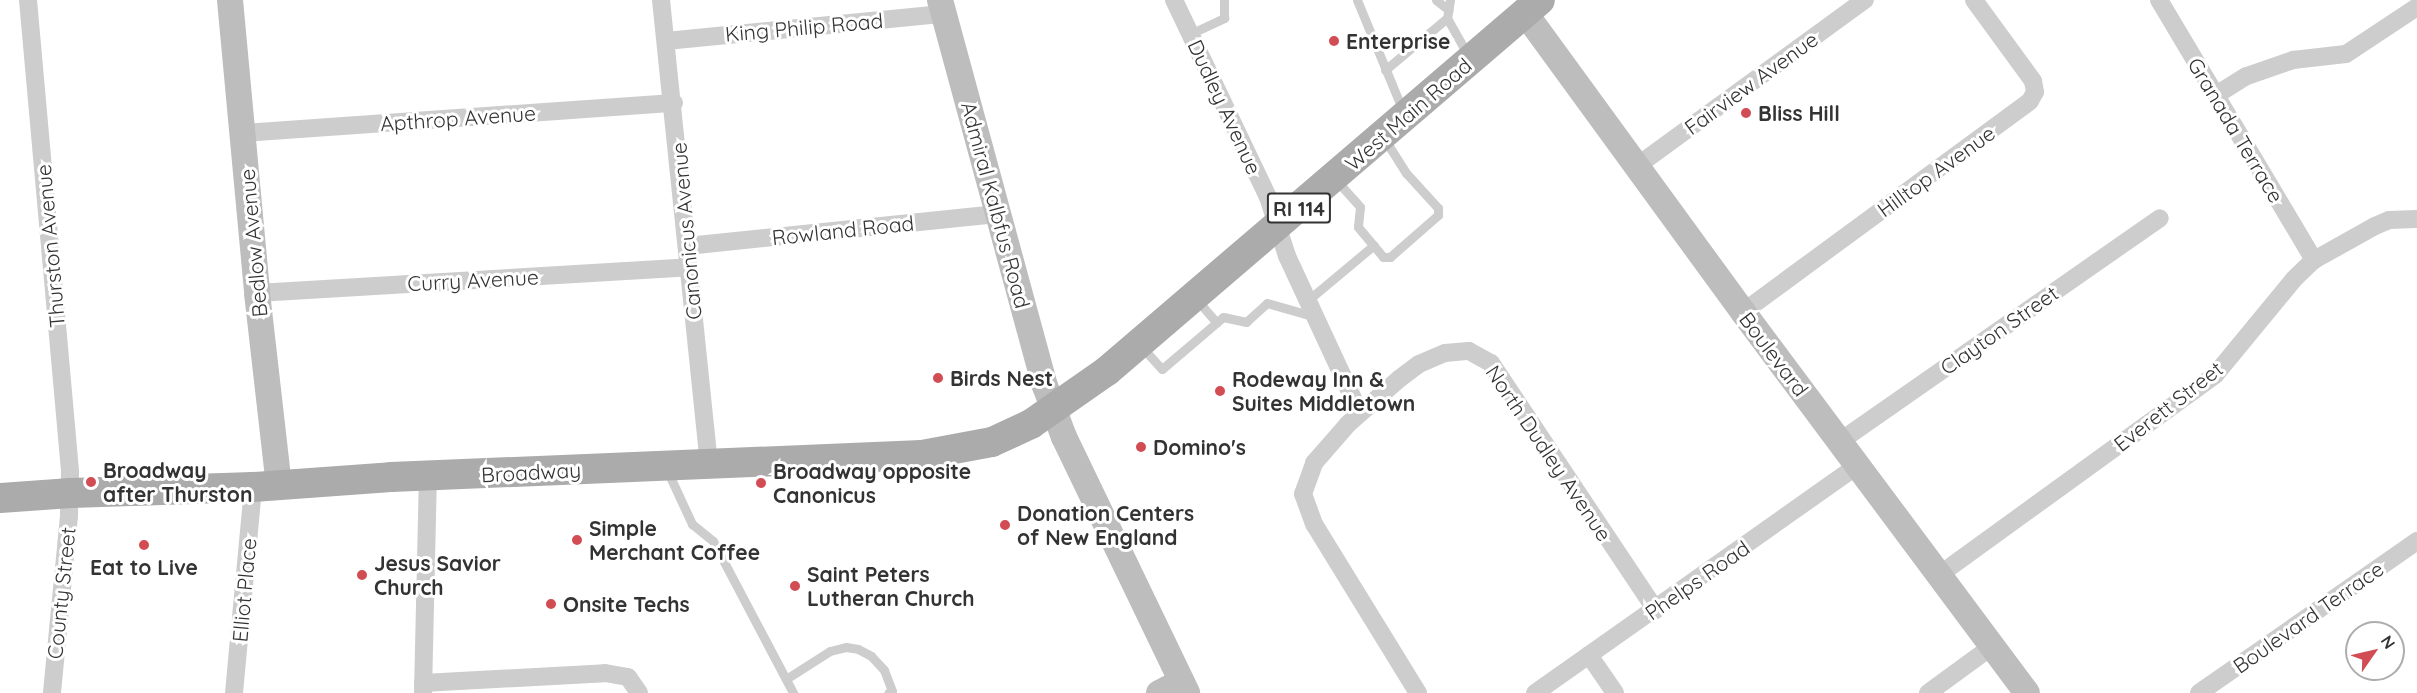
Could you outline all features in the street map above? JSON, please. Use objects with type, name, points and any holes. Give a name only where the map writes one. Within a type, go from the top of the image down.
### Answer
[{"type":"main road","name":"West Main Road","points":[[1053,410],[1140,344],[1532,6]]},
{"type":"main road","name":"Broadway","points":[[0,498],[709,462],[922,455],[963,449],[1012,435],[1053,410]]},
{"type":"street","name":"Thurston Avenue","points":[[28,0],[71,493]]},
{"type":"street","name":"Bedlow Avenue","points":[[230,0],[256,293],[266,486]]},
{"type":"street","name":"Canonicus Avenue","points":[[661,0],[674,103],[709,462]]},
{"type":"street","name":"Dudley Avenue","points":[[1174,0],[1279,226],[1287,256],[1310,308],[1360,412]]},
{"type":"street","name":"Fairview Avenue","points":[[1637,166],[1865,0]]},
{"type":"street","name":"Hilltop Avenue","points":[[1743,312],[2030,101],[2035,92],[2033,81],[1974,0]]},
{"type":"street","name":"Granada Terrace","points":[[2160,0],[2314,260]]},
{"type":"street","name":"Boulevard","points":[[1532,6],[1637,166],[1839,442],[2027,693]]},
{"type":"street","name":"King Philip Road","points":[[666,41],[941,7]]},
{"type":"street","name":"Admiral Kalbfus Road","points":[[941,7],[1053,410],[1175,689]]},
{"type":"street","points":[[2216,95],[2247,76],[2293,60],[2346,54],[2417,7]]},
{"type":"street","name":"Apthrop Avenue","points":[[243,133],[674,103]]},
{"type":"street","name":"Rowland Road","points":[[687,246],[999,214]]},
{"type":"street","name":"Clayton Street","points":[[1839,442],[2160,218]]},
{"type":"street","name":"Everett Street","points":[[1939,575],[2215,375],[2288,286],[2314,260],[2390,220],[2417,219]]},
{"type":"street","name":"Curry Avenue","points":[[256,293],[689,267]]},
{"type":"street","name":"North Dudley Avenue","points":[[1418,693],[1314,524],[1304,500],[1306,480],[1314,463],[1360,412],[1399,379],[1432,358],[1457,351],[1469,351],[1491,363],[1656,610]]},
{"type":"street","name":"Phelps Road","points":[[1535,693],[1656,610],[1857,466]]},
{"type":"street","points":[[428,477],[423,688],[605,673],[628,677],[639,693]]},
{"type":"street","name":"Elliot Place","points":[[234,693],[266,486]]},
{"type":"street","name":"County Street","points":[[52,693],[71,493]]},
{"type":"street","name":"Boulevard Terrace","points":[[2199,693],[2417,541]]},
{"type":"street","points":[[1928,693],[1991,647]]},
{"type":"street","points":[[1589,655],[1615,693]]},
{"type":"lane","points":[[1190,34],[1224,18],[1224,0]]},
{"type":"lane","points":[[1357,0],[1405,117]]},
{"type":"lane","points":[[1436,0],[1449,9],[1471,59]]},
{"type":"lane","points":[[1385,70],[1449,9]]},
{"type":"lane","points":[[1334,178],[1360,207],[1358,227],[1383,257],[1390,257],[1438,214],[1438,208],[1406,173],[1382,136]]},
{"type":"lane","points":[[1140,344],[1162,369],[1223,318],[1246,322],[1267,303],[1310,308],[1374,245]]},
{"type":"lane","points":[[1195,297],[1217,323]]},
{"type":"lane","points":[[664,465],[692,524],[713,541],[793,693]]},
{"type":"lane","points":[[786,679],[830,651],[846,647],[858,649],[871,656],[884,670],[892,691],[888,693]]},
{"type":"place","name":"Enterprise","points":[[1334,41]]},
{"type":"place","name":"Bliss Hill","points":[[1746,113]]},
{"type":"place","name":"Birds Nest","points":[[938,378]]},
{"type":"place","name":"Rodeway Inn & Suites Middletown","points":[[1220,391]]},
{"type":"place","name":"Domino's","points":[[1141,447]]},
{"type":"place","name":"Broadway after Thurston","points":[[91,482]]},
{"type":"place","name":"Broadway opposite Canonicus","points":[[761,483]]},
{"type":"place","name":"Donation Centers of New England","points":[[1005,525]]},
{"type":"place","name":"Simple Merchant Coffee","points":[[577,540]]},
{"type":"place","name":"Eat to Live","points":[[144,545]]},
{"type":"place","name":"Jesus Savior Church","points":[[362,575]]},
{"type":"place","name":"Saint Peters Lutheran Church","points":[[795,586]]},
{"type":"place","name":"Onsite Techs","points":[[551,604]]}]
